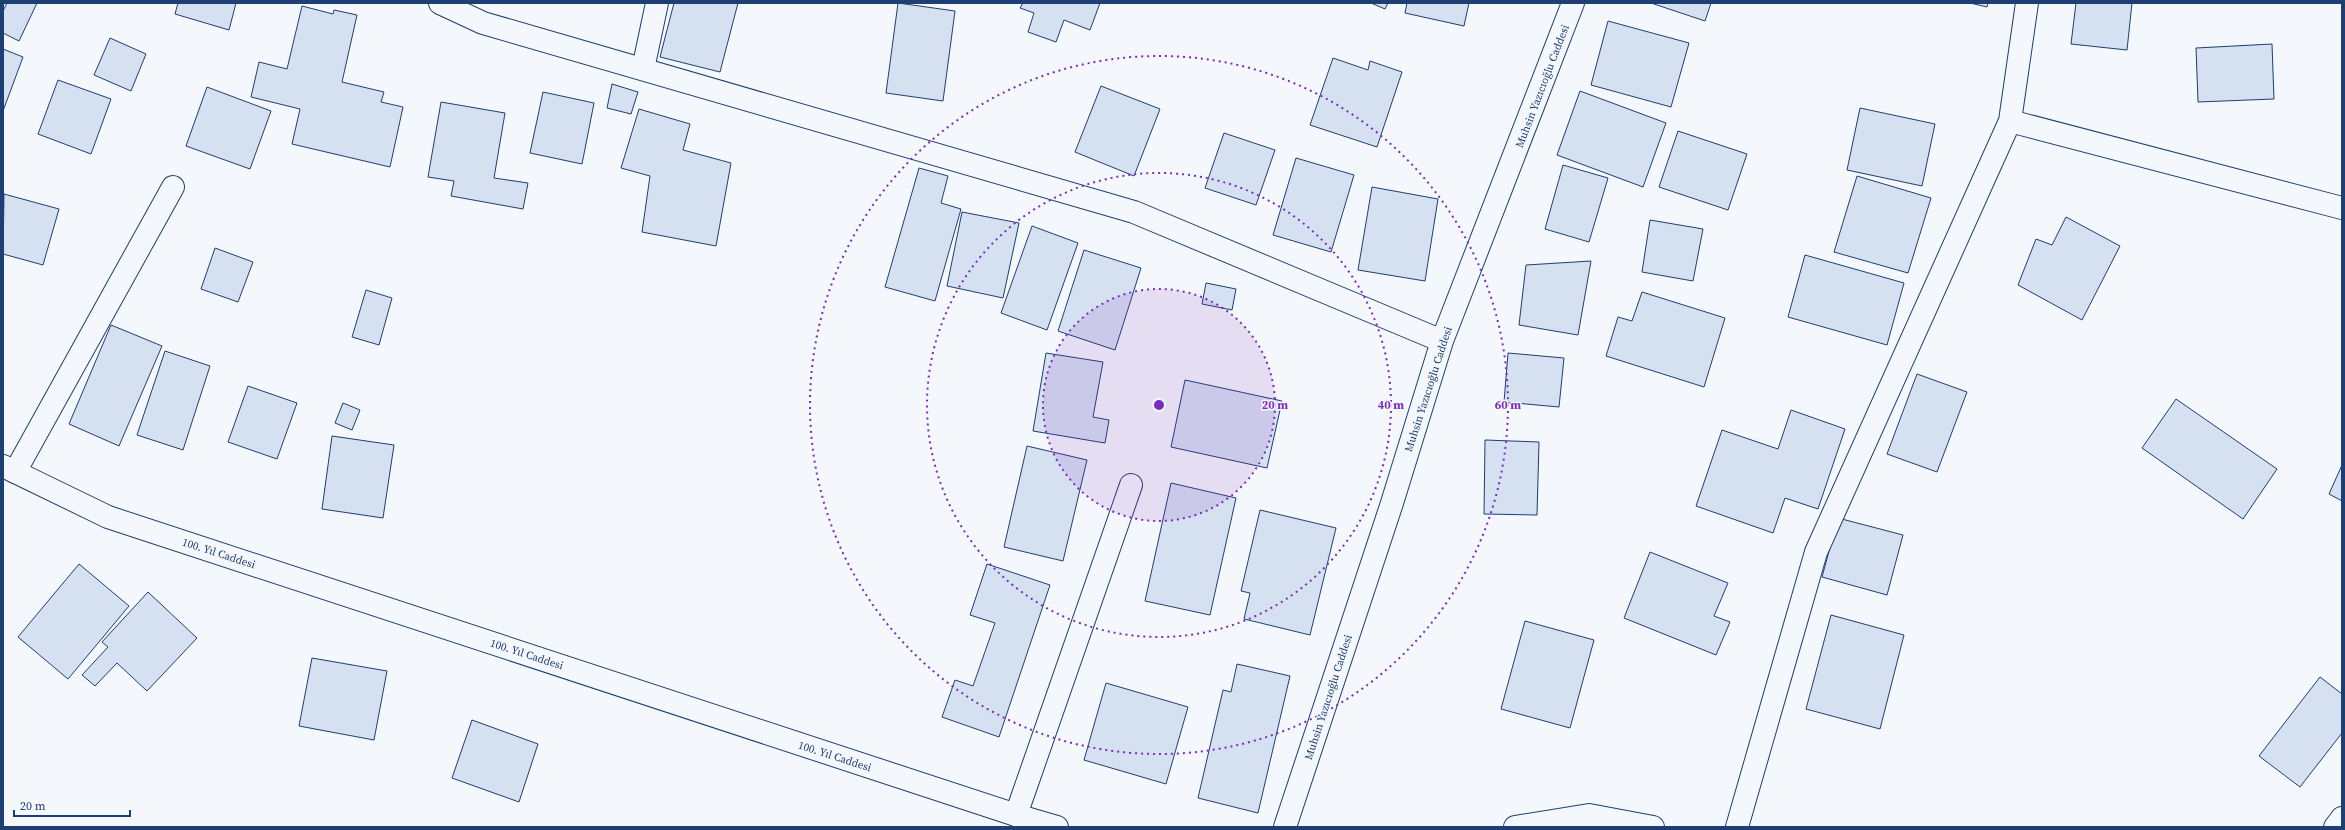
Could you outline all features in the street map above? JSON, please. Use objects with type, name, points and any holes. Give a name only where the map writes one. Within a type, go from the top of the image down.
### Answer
[{"type":"street","points":[[440,3],[483,23],[1134,212],[1442,341]]},
{"type":"street","points":[[643,69],[657,3]]},
{"type":"street","name":"Muhsin Yazıcıoğlu Caddesi","points":[[1286,827],[1392,503],[1442,341],[1573,3]]},
{"type":"street","points":[[1737,827],[1816,552],[2010,121],[2027,3]]},
{"type":"street","points":[[2010,121],[2342,208]]},
{"type":"street","points":[[9,469],[173,188]]},
{"type":"street","name":"100. Yıl Caddesi","points":[[9,469],[108,517],[1016,815],[1057,827]]},
{"type":"street","points":[[1016,815],[1130,485]]},
{"type":"street","points":[[1515,827],[1589,815],[1653,827]]},
{"type":"street","points":[[2334,827],[2342,818]]},
{"type":"building","points":[[7,3],[37,3],[19,41],[3,33],[3,11]]},
{"type":"building","points":[[178,3],[236,3],[229,30],[175,14]]},
{"type":"building","points":[[674,3],[738,3],[720,72],[660,57]]},
{"type":"building","points":[[898,3],[955,11],[943,101],[886,93]]},
{"type":"building","points":[[1023,3],[1100,3],[1090,30],[1064,20],[1056,42],[1028,32],[1034,13],[1020,8]]},
{"type":"building","points":[[1371,3],[1388,3],[1385,9]]},
{"type":"building","points":[[1407,3],[1469,3],[1464,26],[1405,13]]},
{"type":"building","points":[[1651,3],[1711,3],[1705,21]]},
{"type":"building","points":[[1970,3],[1988,3],[1987,7]]},
{"type":"building","points":[[2076,3],[2132,3],[2127,50],[2071,44]]},
{"type":"building","points":[[302,6],[333,14],[334,10],[357,15],[342,82],[384,92],[381,102],[403,107],[390,167],[292,144],[300,109],[251,97],[259,62],[287,69]]},
{"type":"building","points":[[1608,21],[1689,43],[1671,107],[1591,85]]},
{"type":"building","points":[[110,38],[146,54],[131,91],[94,75]]},
{"type":"building","points":[[2272,44],[2274,99],[2198,102],[2196,48]]},
{"type":"building","points":[[3,49],[23,57],[3,111]]},
{"type":"building","points":[[1333,58],[1368,70],[1370,61],[1402,72],[1377,147],[1310,125]]},
{"type":"building","points":[[58,80],[111,99],[91,154],[38,134]]},
{"type":"building","points":[[612,84],[638,92],[631,114],[607,108]]},
{"type":"building","points":[[1101,86],[1160,109],[1134,176],[1075,152]]},
{"type":"building","points":[[207,87],[271,111],[250,169],[186,146]]},
{"type":"building","points":[[1580,91],[1666,123],[1643,187],[1557,155]]},
{"type":"building","points":[[543,92],[594,103],[582,164],[530,153]]},
{"type":"building","points":[[441,102],[505,113],[494,178],[528,183],[523,209],[451,196],[454,181],[428,177]]},
{"type":"building","points":[[1860,108],[1935,124],[1922,186],[1847,170]]},
{"type":"building","points":[[639,109],[690,124],[683,150],[731,163],[716,246],[642,232],[650,176],[621,168]]},
{"type":"building","points":[[1678,131],[1747,154],[1728,210],[1659,187]]},
{"type":"building","points":[[1224,133],[1275,150],[1256,205],[1205,188]]},
{"type":"building","points":[[1296,158],[1354,175],[1331,252],[1273,235]]},
{"type":"building","points":[[1563,165],[1608,178],[1589,242],[1545,229]]},
{"type":"building","points":[[919,168],[948,176],[941,203],[961,209],[935,301],[885,287]]},
{"type":"building","points":[[1857,176],[1931,198],[1908,273],[1834,252]]},
{"type":"building","points":[[1372,187],[1438,199],[1425,281],[1358,270]]},
{"type":"building","points":[[4,194],[59,209],[43,265],[3,254]]},
{"type":"building","points":[[962,212],[1019,223],[1003,298],[947,286]]},
{"type":"building","points":[[2066,217],[2120,246],[2082,320],[2018,285],[2036,239],[2052,245]]},
{"type":"building","points":[[1650,220],[1703,229],[1693,281],[1642,272]]},
{"type":"building","points":[[1032,226],[1078,243],[1047,330],[1001,313]]},
{"type":"building","points":[[215,248],[253,262],[238,302],[201,289]]},
{"type":"building","points":[[1084,250],[1141,268],[1115,350],[1058,331]]},
{"type":"building","points":[[1805,255],[1904,283],[1887,345],[1788,317]]},
{"type":"building","points":[[1591,261],[1578,335],[1519,325],[1526,265]]},
{"type":"building","points":[[1206,283],[1236,289],[1232,310],[1202,304]]},
{"type":"building","points":[[366,290],[392,298],[379,345],[352,337]]},
{"type":"building","points":[[1642,292],[1725,318],[1704,387],[1606,356],[1618,317],[1632,321]]},
{"type":"building","points":[[111,325],[162,346],[119,446],[69,424]]},
{"type":"building","points":[[165,351],[210,366],[183,450],[137,435]]},
{"type":"building","points":[[1046,353],[1103,362],[1093,417],[1109,420],[1105,443],[1033,431]]},
{"type":"building","points":[[1508,353],[1564,358],[1559,407],[1504,402]]},
{"type":"building","points":[[1917,374],[1967,392],[1937,472],[1887,454]]},
{"type":"building","points":[[1185,380],[1282,401],[1267,468],[1171,447]]},
{"type":"building","points":[[248,386],[297,403],[277,459],[228,442]]},
{"type":"building","points":[[2176,399],[2277,469],[2243,519],[2142,448]]},
{"type":"building","points":[[343,403],[360,410],[352,430],[335,423]]},
{"type":"building","points":[[1791,410],[1845,429],[1818,509],[1785,498],[1773,533],[1696,506],[1722,430],[1778,449]]},
{"type":"building","points":[[332,436],[394,445],[383,518],[322,509]]},
{"type":"building","points":[[1485,440],[1539,442],[1537,515],[1484,514]]},
{"type":"building","points":[[1027,446],[1087,460],[1063,561],[1004,547]]},
{"type":"building","points":[[2342,465],[2342,501],[2329,494]]},
{"type":"building","points":[[1171,483],[1236,498],[1210,615],[1145,601]]},
{"type":"building","points":[[1260,510],[1336,528],[1310,635],[1244,619],[1250,593],[1241,591]]},
{"type":"building","points":[[1838,518],[1903,535],[1887,595],[1822,577]]},
{"type":"building","points":[[1650,552],[1728,583],[1714,616],[1730,622],[1716,655],[1624,618]]},
{"type":"building","points":[[79,564],[129,606],[68,679],[18,637]]},
{"type":"building","points":[[987,564],[1050,585],[999,737],[942,717],[955,680],[973,686],[995,623],[970,615]]},
{"type":"building","points":[[148,592],[197,638],[147,691],[117,663],[95,686],[82,675],[108,647],[102,642]]},
{"type":"building","points":[[1831,615],[1904,635],[1880,729],[1806,709]]},
{"type":"building","points":[[1525,621],[1594,640],[1570,728],[1501,709]]},
{"type":"building","points":[[312,658],[387,671],[374,740],[299,726]]},
{"type":"building","points":[[1237,664],[1290,676],[1258,813],[1198,798],[1223,690],[1231,692]]},
{"type":"building","points":[[2320,677],[2342,694],[2342,733],[2300,787],[2259,756]]},
{"type":"building","points":[[1106,683],[1188,707],[1166,784],[1084,760]]},
{"type":"building","points":[[472,720],[538,744],[519,802],[452,778]]}]
